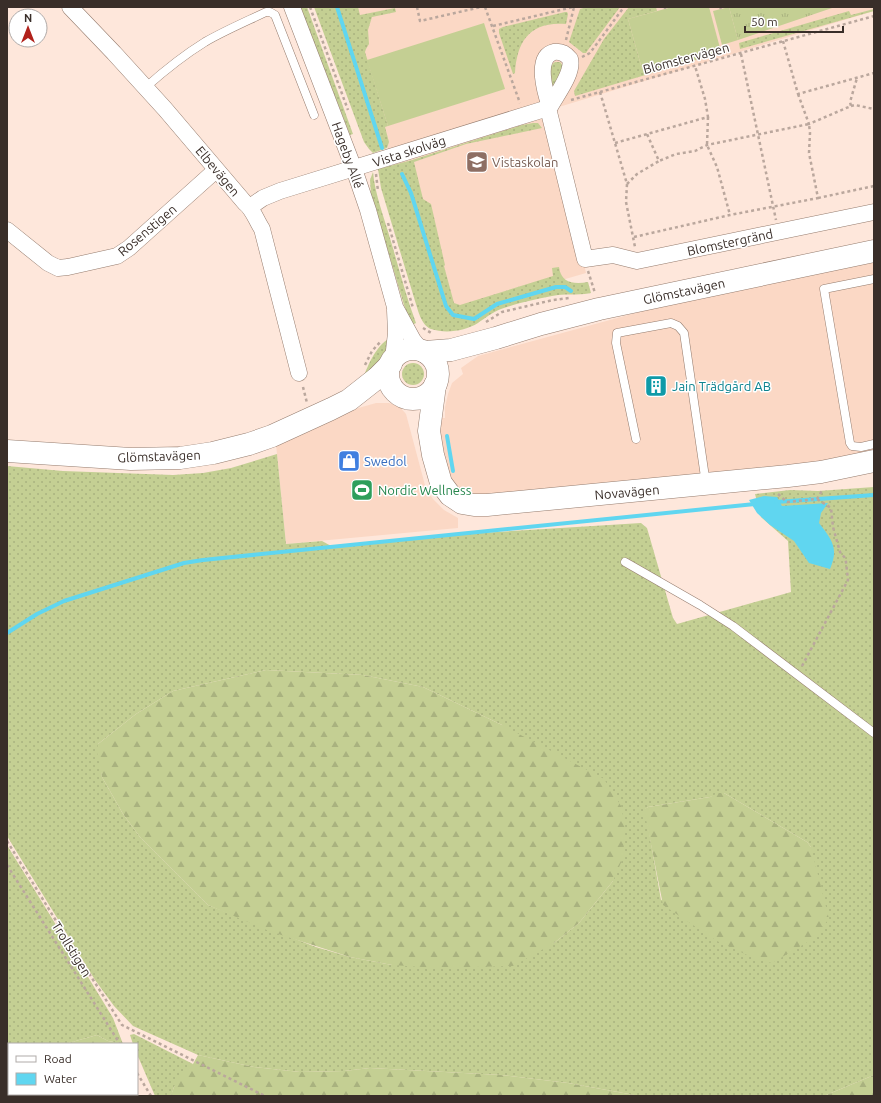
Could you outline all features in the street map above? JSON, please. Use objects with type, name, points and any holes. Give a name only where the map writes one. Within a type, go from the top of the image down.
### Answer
[{"type":"main road","name":"Glömstavägen","points":[[349,400],[377,378],[401,352],[406,350],[451,350],[599,309],[874,251]]},
{"type":"main road","name":"Glömstavägen","points":[[7,451],[131,458],[180,458],[230,450],[272,436],[349,400],[375,393],[418,398],[428,394],[436,383],[456,364],[496,338]]},
{"type":"main road","points":[[423,351],[429,354],[435,362],[438,371],[436,383]]},
{"type":"main road","points":[[392,361],[389,379],[393,388],[402,395]]},
{"type":"main road","name":"Novavägen","points":[[428,431],[436,383]]},
{"type":"main road","name":"Novavägen","points":[[402,395],[414,407],[428,431],[441,483],[450,495],[462,503],[474,505],[795,475],[874,461]]},
{"type":"street","name":"Elbevägen","points":[[70,7],[146,87],[189,136],[216,170],[250,207],[252,214],[262,229],[299,372]]},
{"type":"street","name":"Hageby Allé","points":[[292,7],[354,169],[368,210],[395,307],[413,340],[423,351]]},
{"type":"street","points":[[549,107],[560,92],[569,74],[571,63],[568,56],[561,53],[553,52],[547,57],[543,66],[543,74],[546,96],[585,259]]},
{"type":"street","name":"Vista skolväg","points":[[250,207],[263,198],[280,191],[549,107]]},
{"type":"street","name":"Rosenstigen","points":[[7,230],[48,263],[58,268],[63,269],[117,256],[129,248],[216,170]]},
{"type":"street","name":"Blomstergränd","points":[[585,259],[613,255],[637,261],[874,212]]},
{"type":"street","points":[[392,361],[409,331]]},
{"type":"lane","points":[[146,87],[164,71],[204,43],[236,26],[266,12],[270,12],[275,15],[314,116]]},
{"type":"lane","points":[[874,279],[824,289],[850,443],[855,447],[874,444]]},
{"type":"lane","points":[[636,439],[616,343],[617,333],[670,323],[678,326],[684,333],[706,484]]},
{"type":"lane","points":[[625,562],[700,605],[733,626],[874,733]]},
{"type":"path","points":[[417,7],[420,21],[481,7]]},
{"type":"path","points":[[485,7],[493,26],[508,74],[524,114]]},
{"type":"path","points":[[493,26],[573,7],[565,44]]},
{"type":"path","points":[[571,63],[590,53],[624,7]]},
{"type":"path","name":"Blomstervägen","points":[[549,107],[874,16]]},
{"type":"path","points":[[783,41],[798,94],[809,124],[809,152],[818,198]]},
{"type":"path","points":[[741,54],[778,232]]},
{"type":"path","points":[[695,66],[705,99],[708,117],[707,145],[717,167],[730,215]]},
{"type":"path","points":[[798,94],[874,73]]},
{"type":"path","points":[[851,106],[850,102],[857,78]]},
{"type":"path","points":[[600,92],[627,184],[626,202],[634,237],[637,261]]},
{"type":"path","points":[[627,184],[637,174],[658,161],[676,154],[695,151],[707,145],[809,124],[855,104],[874,110]]},
{"type":"path","points":[[615,143],[708,117]]},
{"type":"path","points":[[647,134],[658,161]]},
{"type":"path","points":[[634,237],[730,215],[874,186]]},
{"type":"path","points":[[585,259],[599,309]]},
{"type":"path","points":[[363,369],[372,351],[386,337],[409,331]]},
{"type":"path","points":[[299,372],[308,409]]},
{"type":"path","points":[[817,499],[824,487]]},
{"type":"path","points":[[777,493],[787,502],[817,499],[831,508],[833,527],[840,552],[845,558],[848,580],[797,675]]},
{"type":"path","points":[[7,841],[122,1025],[265,1096]]},
{"type":"path","name":"Trollstigen","points":[[7,865],[119,1043]]},
{"type":"path","points":[[138,1075],[151,1096]]},
{"type":"shaded area","name":"Vistaskolan","points":[[339,7],[874,7],[874,11],[549,110],[586,273],[445,314]]},
{"type":"shaded area","points":[[874,259],[874,452],[828,462],[475,498],[460,492],[446,475],[438,418],[445,418],[445,407],[448,394],[452,383],[463,374],[461,368],[478,356],[643,311]]},
{"type":"shaded area","points":[[376,403],[389,403],[399,406],[406,414],[426,489],[444,510],[458,518],[458,528],[286,544],[276,444],[355,409]]},
{"type":"green space","points":[[300,7],[307,7],[353,134],[350,135]]},
{"type":"green space","points":[[314,7],[358,7],[360,15],[395,8],[396,12],[372,17],[368,30],[369,44],[365,52],[388,126],[385,127],[389,142],[387,148],[373,153],[364,142]]},
{"type":"green space","points":[[587,7],[620,7],[586,53],[583,53],[569,42],[580,9]]},
{"type":"green space","points":[[629,7],[656,7],[657,11],[628,19],[642,69],[725,46],[726,51],[575,96],[574,91],[604,39]]},
{"type":"green space","points":[[672,7],[709,7],[720,48],[642,69],[628,19]]},
{"type":"green space","points":[[729,7],[835,7],[738,40]]},
{"type":"green space","points":[[729,7],[738,40],[722,45],[713,11]]},
{"type":"green space","points":[[874,9],[874,11],[740,49],[739,43],[849,11],[851,15]]},
{"type":"green space","points":[[565,12],[568,14],[566,24],[543,26],[528,35],[519,51],[515,73],[513,74],[499,29]]},
{"type":"green space","points":[[484,23],[505,89],[388,126],[367,60]]},
{"type":"green space","points":[[555,62],[560,62],[563,66],[556,85],[551,85],[549,75],[550,69],[552,64]]},
{"type":"green space","points":[[538,123],[542,128],[466,144],[414,162],[423,199],[431,204],[444,266],[454,303],[460,305],[553,276],[552,268],[559,267],[560,273],[569,282],[588,282],[591,293],[558,295],[515,305],[498,310],[473,326],[461,330],[437,331],[431,329],[422,321],[417,309],[381,188],[378,169],[412,160],[522,125]]},
{"type":"green space","points":[[373,172],[380,204],[416,323],[412,325],[404,305],[371,194],[370,180]]},
{"type":"green space","points":[[390,338],[386,359],[361,382],[376,352],[384,342]]},
{"type":"green space","points":[[413,363],[421,366],[424,374],[421,382],[413,385],[405,382],[402,374],[405,366]]},
{"type":"green space","points":[[277,454],[286,544],[322,541],[333,547],[464,534],[641,523],[647,528],[673,618],[677,624],[791,592],[788,541],[761,517],[755,494],[790,490],[818,491],[874,487],[874,1075],[824,1096],[640,1096],[568,1083],[501,1075],[370,1068],[344,1071],[300,1072],[254,1067],[198,1055],[133,1026],[114,1006],[95,980],[7,836],[7,466],[63,471],[173,475],[203,473],[231,468]],"holes":[[[266,670],[363,675],[423,687],[502,725],[613,881],[579,923],[554,943],[392,965],[350,957],[316,947],[208,905],[140,837],[123,814],[102,777],[98,744],[136,714],[173,691]],[[724,793],[807,842],[811,847],[661,900],[645,809],[648,807],[710,797]]]},
{"type":"green space","points":[[266,670],[363,675],[423,687],[502,725],[604,779],[621,806],[625,826],[623,858],[613,881],[579,923],[554,943],[513,966],[437,968],[392,965],[350,957],[269,931],[208,905],[140,837],[123,814],[102,777],[97,752],[98,744],[136,714],[173,691]]},
{"type":"green space","points":[[718,793],[724,793],[807,842],[811,847],[829,919],[811,940],[772,963],[758,960],[717,941],[663,905],[644,809],[648,807],[710,797]]},
{"type":"green space","points":[[7,845],[113,1018],[123,1043],[108,1041],[97,1035],[69,1043],[8,1043],[8,1095],[56,1096],[7,1096]]},
{"type":"green space","points":[[134,1034],[193,1064],[174,1087],[171,1096],[155,1096],[138,1056],[138,1043],[133,1043],[130,1035]]},
{"type":"green space","points":[[97,1035],[114,1043],[69,1043]]},
{"type":"green space","points":[[198,1055],[254,1067],[300,1072],[344,1071],[370,1068],[501,1075],[568,1083],[640,1096],[171,1096],[181,1073],[188,1066],[193,1064]]},
{"type":"green space","points":[[874,1075],[874,1096],[824,1096]]},
{"type":"water","points":[[764,496],[777,497],[782,506],[828,503],[821,513],[819,523],[833,544],[834,555],[830,569],[809,563],[794,541],[770,525],[757,513],[749,500]]},
{"type":"waterway","points":[[337,7],[382,148]]},
{"type":"waterway","points":[[402,174],[411,193],[446,306],[453,315],[474,319],[497,304],[556,287],[565,287],[571,291]]},
{"type":"waterway","points":[[447,436],[453,471]]},
{"type":"waterway","points":[[776,502],[874,495]]},
{"type":"waterway","points":[[7,633],[37,614],[64,601],[184,563],[755,504]]},
{"type":"place","name":"Vistaskolan","points":[[477,162]]},
{"type":"place","name":"Jain Trädgård AB","points":[[656,386]]},
{"type":"place","name":"Swedol","points":[[349,461]]},
{"type":"place","name":"Nordic Wellness","points":[[362,490]]}]
